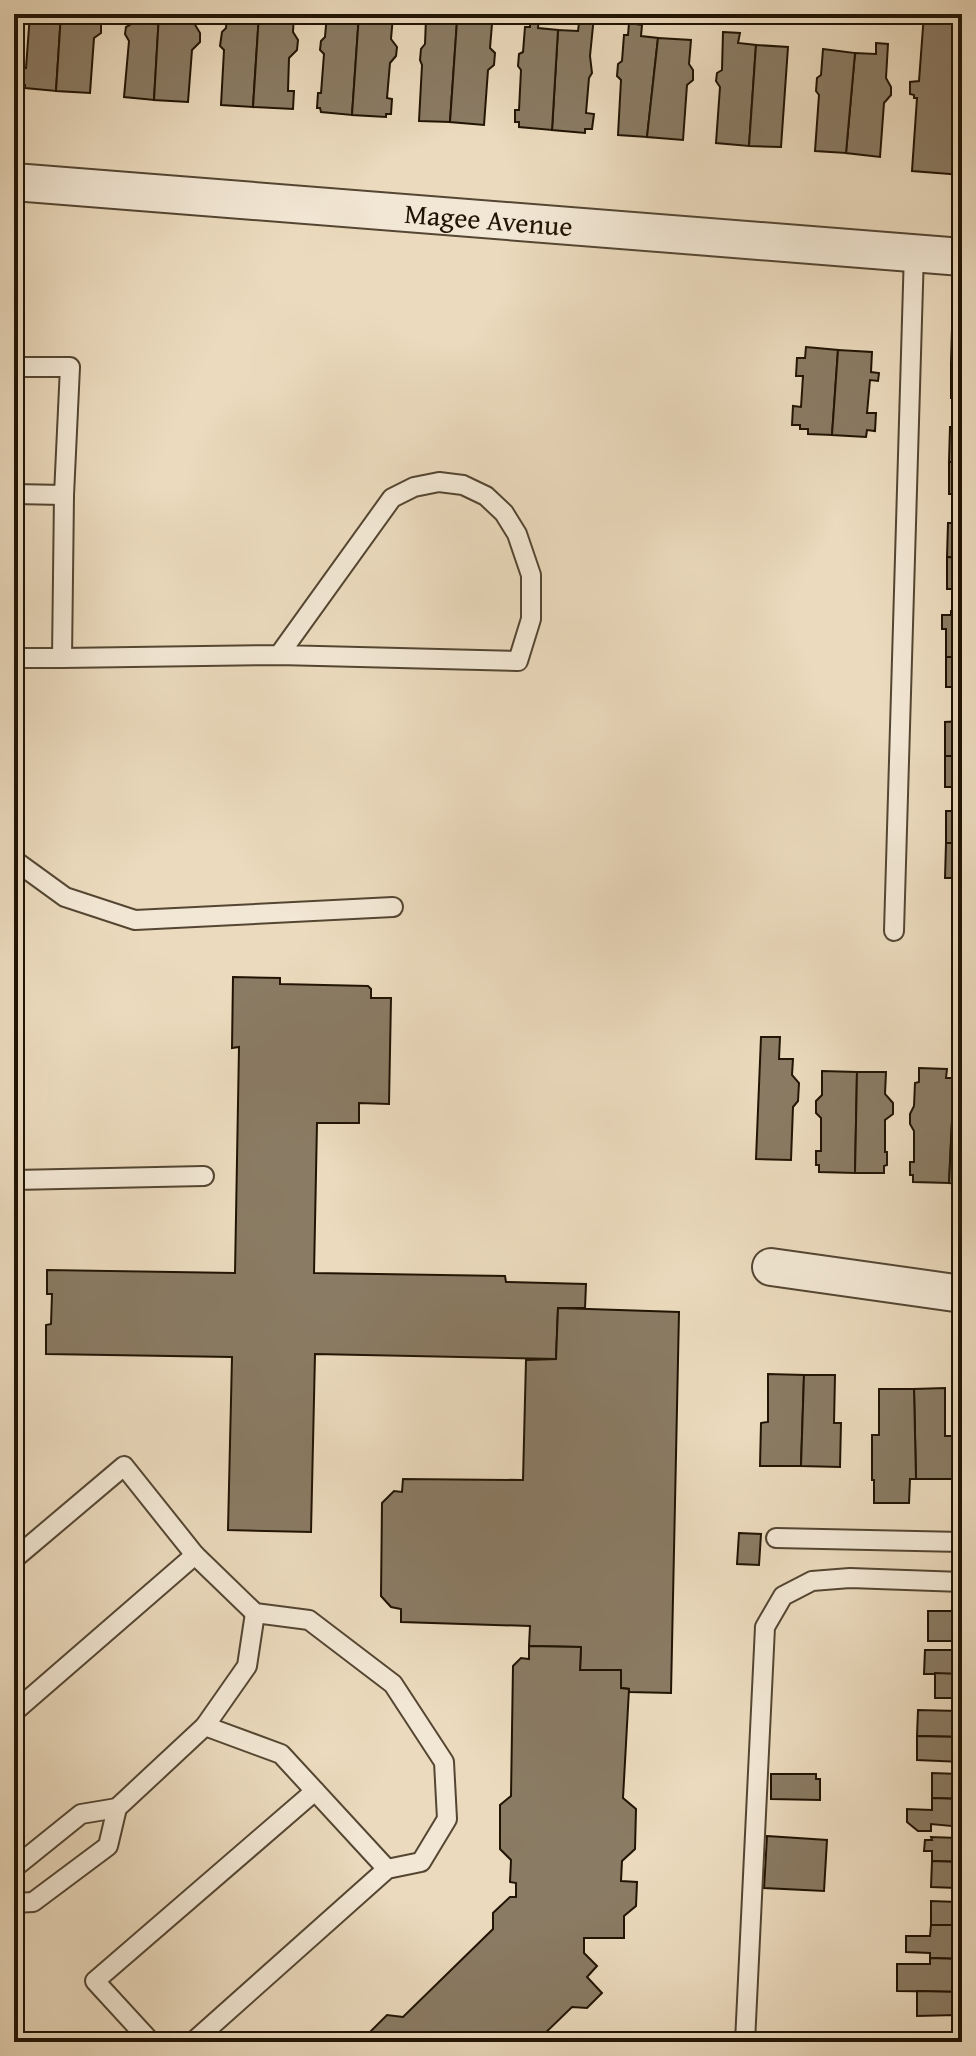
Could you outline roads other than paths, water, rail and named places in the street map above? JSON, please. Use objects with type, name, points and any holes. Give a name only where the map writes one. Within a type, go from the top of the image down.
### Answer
[{"type":"street","name":"Magee Avenue","points":[[14,182],[962,257]]},
{"type":"street","points":[[771,1267],[962,1294]]},
{"type":"lane","points":[[894,931],[914,252]]},
{"type":"lane","points":[[14,367],[70,367],[64,495],[62,658]]},
{"type":"lane","points":[[14,658],[279,655],[518,661],[531,619],[531,575],[517,534],[504,513],[486,496],[463,485],[439,482],[414,487],[392,498],[279,655]]},
{"type":"lane","points":[[14,494],[64,495]]},
{"type":"lane","points":[[14,860],[65,897],[135,920],[393,907]]},
{"type":"lane","points":[[14,1180],[204,1176]]},
{"type":"lane","points":[[14,1559],[124,1466],[195,1555],[255,1613],[309,1620],[393,1684],[444,1762],[447,1819],[421,1862],[387,1869],[193,2042]]},
{"type":"lane","points":[[776,1538],[962,1542]]},
{"type":"lane","points":[[14,1712],[195,1555]]},
{"type":"lane","points":[[745,2042],[765,1627],[783,1596],[812,1581],[850,1578],[962,1582]]},
{"type":"lane","points":[[14,1868],[81,1814],[117,1808],[205,1726],[247,1666],[255,1613]]},
{"type":"lane","points":[[205,1726],[281,1754],[387,1869]]},
{"type":"lane","points":[[151,2042],[95,1981],[315,1791]]},
{"type":"lane","points":[[14,1903],[33,1902],[108,1846],[117,1808]]}]
